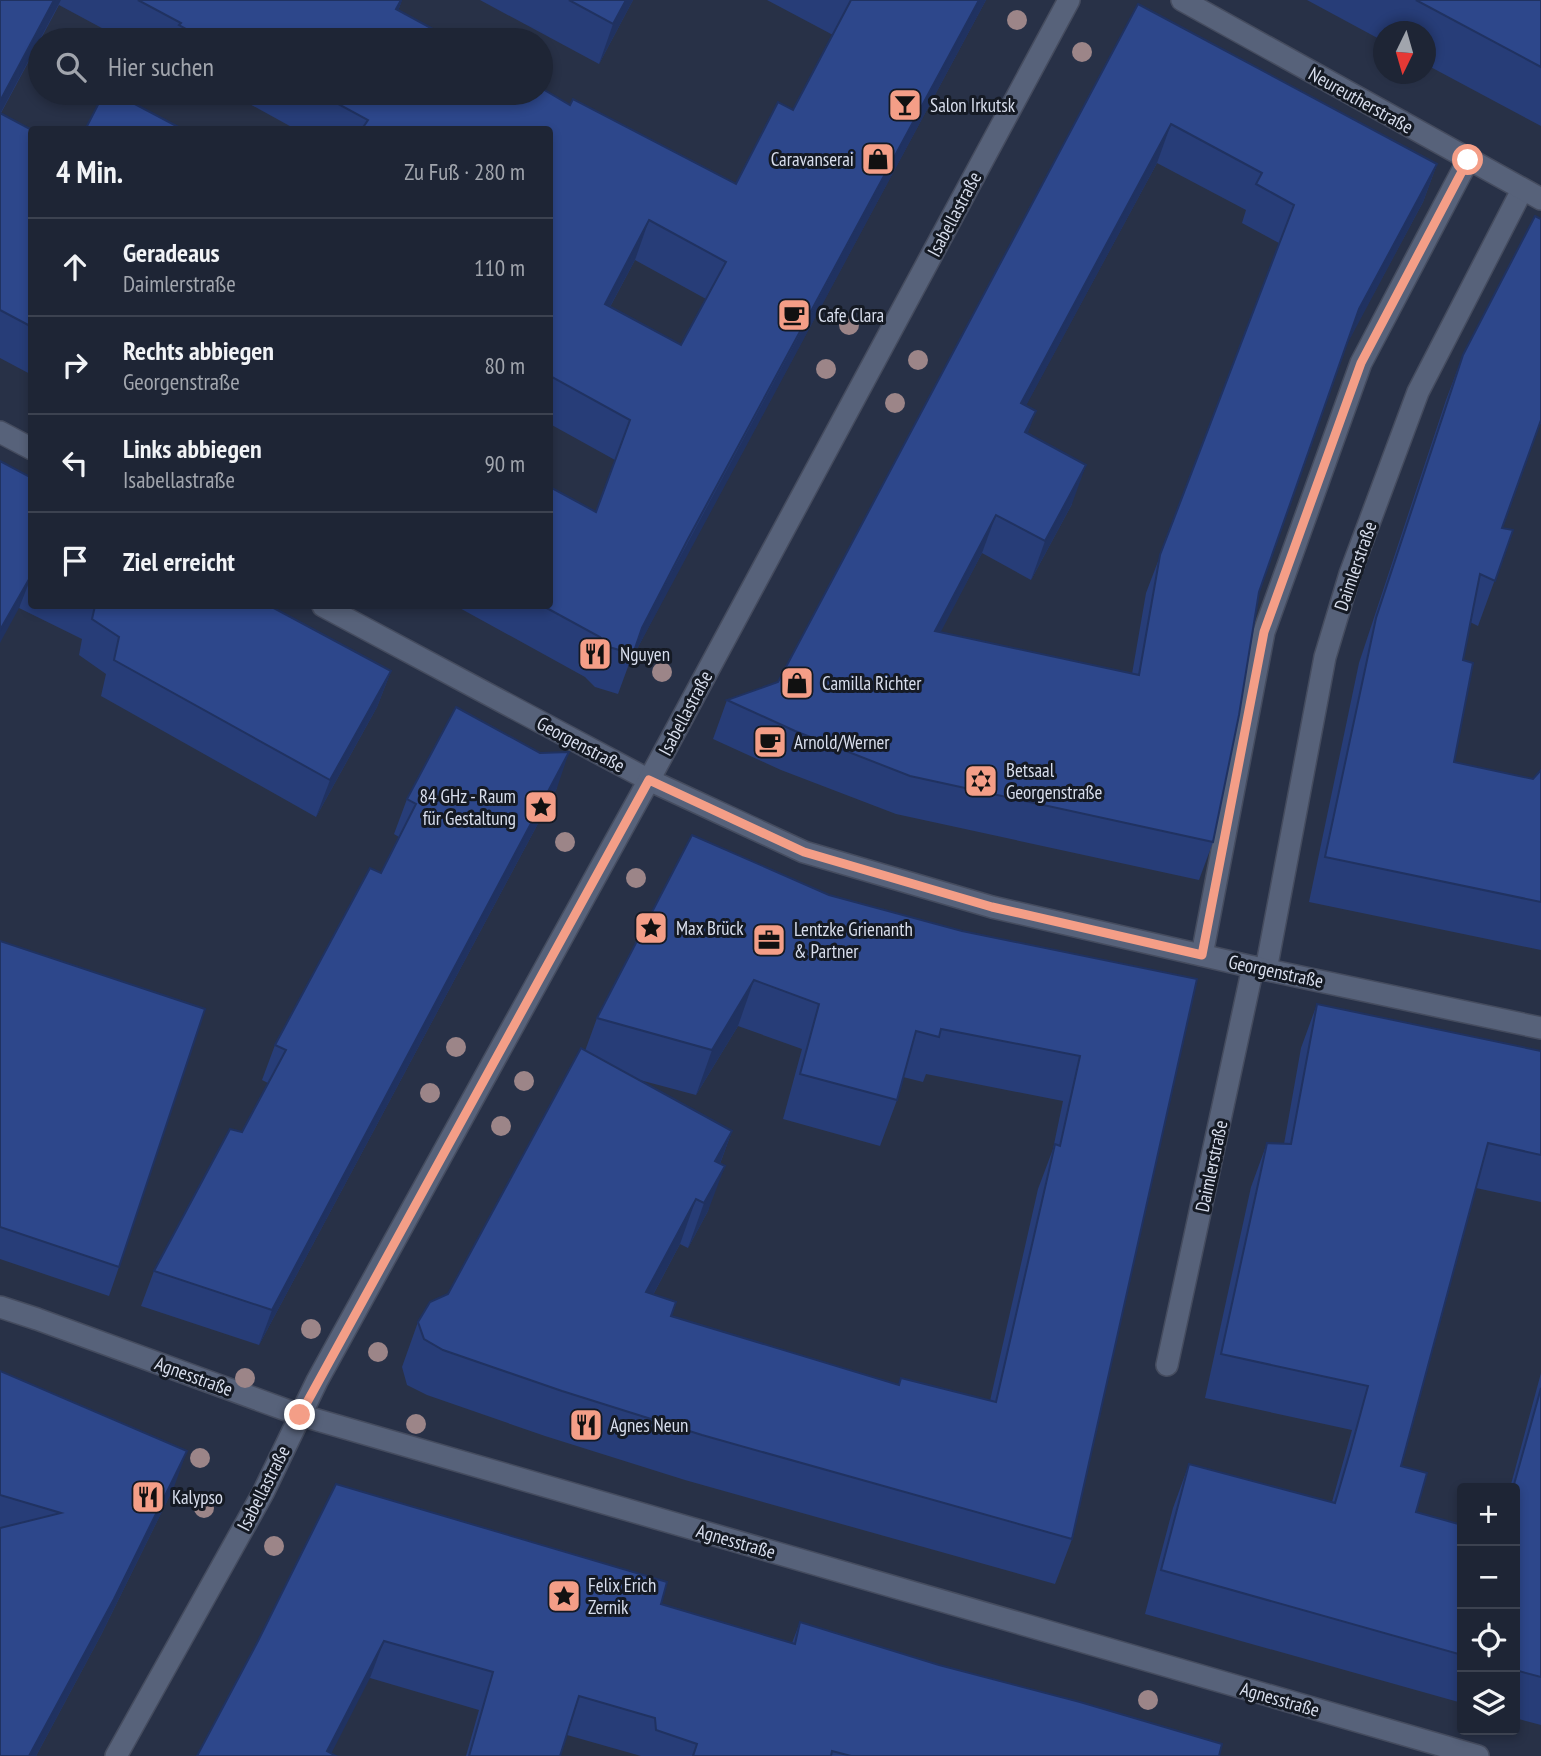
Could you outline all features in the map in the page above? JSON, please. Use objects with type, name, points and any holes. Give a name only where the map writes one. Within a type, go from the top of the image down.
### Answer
[{"type":"street","name":"Isabellastraße","points":[[116,1756],[263,1493],[300,1415],[649,780],[1069,0]]},
{"type":"street","name":"Neureutherstraße","points":[[1182,0],[1532,194]]},
{"type":"street","points":[[1202,955],[1264,632],[1361,363],[1468,160]]},
{"type":"street","name":"Daimlerstraße","points":[[1167,1365],[1260,968],[1325,657],[1350,573],[1418,392],[1532,194]]},
{"type":"street","points":[[0,432],[28,447]]},
{"type":"street","name":"Georgenstraße","points":[[329,609],[649,780],[804,852],[992,907],[1541,1028]]},
{"type":"street","name":"Agnesstraße","points":[[0,1307],[300,1415],[1478,1756]]},
{"type":"building","points":[[0,0],[54,0],[39,28],[28,28],[28,49],[0,101]]},
{"type":"building","points":[[138,0],[401,0],[396,9],[431,28],[184,28],[179,25],[181,23]]},
{"type":"building","points":[[569,0],[626,0],[613,24]]},
{"type":"building","points":[[851,0],[979,0],[688,539],[642,628],[633,654],[609,647],[600,637],[549,609],[553,609],[553,489],[596,512],[630,420],[553,378],[553,126],[364,126],[368,120],[340,105],[553,105],[553,95],[570,105],[573,99],[736,184],[778,102],[793,110]],"holes":[[[649,220],[726,262],[681,345],[605,304]]]},
{"type":"building","points":[[1416,0],[1541,0],[1541,67]]},
{"type":"building","points":[[1138,4],[1437,164],[1359,309],[1259,592],[1239,715],[1213,842],[910,776],[795,731],[727,700],[778,682]],"holes":[[[1171,124],[1262,173],[1256,184],[1294,205],[1160,555],[1139,675],[935,631],[996,515],[1045,541],[1086,465],[1025,432],[1036,411],[1021,403]]]},
{"type":"building","points":[[98,105],[137,105],[176,126],[87,126]]},
{"type":"building","points":[[0,113],[28,128],[28,325],[0,310]]},
{"type":"building","points":[[1535,216],[1541,219],[1541,420],[1502,528],[1513,530],[1495,581],[1480,574],[1463,660],[1473,663],[1454,762],[1533,779],[1541,770],[1541,902],[1325,857],[1376,618],[1463,355]]},
{"type":"building","points":[[0,461],[28,476],[28,581],[0,630]]},
{"type":"building","points":[[94,609],[276,609],[391,671],[330,780],[114,660],[119,637],[92,619]]},
{"type":"building","points":[[456,707],[540,753],[569,752],[272,1310],[154,1271],[230,1129],[242,1132],[286,1050],[275,1045],[370,868],[381,873],[416,804],[407,799]]},
{"type":"building","points":[[692,835],[829,895],[962,931],[1197,979],[1072,1539],[702,1435],[443,1350],[424,1339],[418,1322],[430,1302],[448,1294],[581,1048],[732,1131],[715,1161],[725,1166],[704,1203],[696,1199],[646,1292],[676,1302],[671,1316],[899,1385],[901,1378],[996,1402],[1055,1144],[1060,1146],[1080,1056],[941,1029],[939,1037],[916,1031],[897,1100],[800,1074],[819,1004],[754,980],[712,1050],[597,1018]]},
{"type":"building","points":[[0,941],[205,1009],[119,1267],[0,1227]]},
{"type":"building","points":[[1317,1004],[1541,1051],[1541,1155],[1488,1143],[1401,1466],[1427,1473],[1416,1512],[1457,1524],[1457,1654],[1161,1570],[1189,1464],[1335,1503],[1368,1386],[1221,1354],[1267,1143],[1291,1144]]},
{"type":"building","points":[[0,1371],[187,1451],[114,1599],[29,1756],[0,1756],[0,1528],[61,1513],[0,1495]]},
{"type":"building","points":[[1541,1388],[1541,1677],[1520,1671],[1520,1483],[1514,1483]]},
{"type":"building","points":[[336,1484],[667,1582],[661,1604],[795,1644],[800,1622],[939,1665],[1080,1702],[1222,1744],[1219,1756],[851,1756],[832,1751],[831,1756],[693,1756],[697,1744],[656,1730],[655,1718],[579,1696],[560,1756],[469,1756],[493,1672],[384,1641],[327,1751],[336,1756],[197,1756]]},
{"type":"place","name":"Salon Irkutsk","points":[[905,105]]},
{"type":"place","name":"Caravanserai","points":[[878,159]]},
{"type":"place","name":"Cafe Clara","points":[[794,315]]},
{"type":"place","name":"Nguyen","points":[[595,654]]},
{"type":"place","name":"Camilla Richter","points":[[797,683]]},
{"type":"place","name":"Arnold/Werner","points":[[770,742]]},
{"type":"place","name":"Betsaal Georgenstraße","points":[[981,781]]},
{"type":"place","name":"84 GHz - Raum für Gestaltung","points":[[541,807]]},
{"type":"place","name":"Max Brück","points":[[651,928]]},
{"type":"place","name":"Lentzke Grienanth & Partner","points":[[769,940]]},
{"type":"place","name":"Agnes Neun","points":[[586,1425]]},
{"type":"place","name":"Kalypso","points":[[148,1497]]},
{"type":"place","name":"Felix Erich Zernik","points":[[564,1596]]},
{"type":"route","points":[[300,1415],[649,780],[804,852],[992,907],[1202,955],[1264,632],[1361,363],[1468,160]]}]
